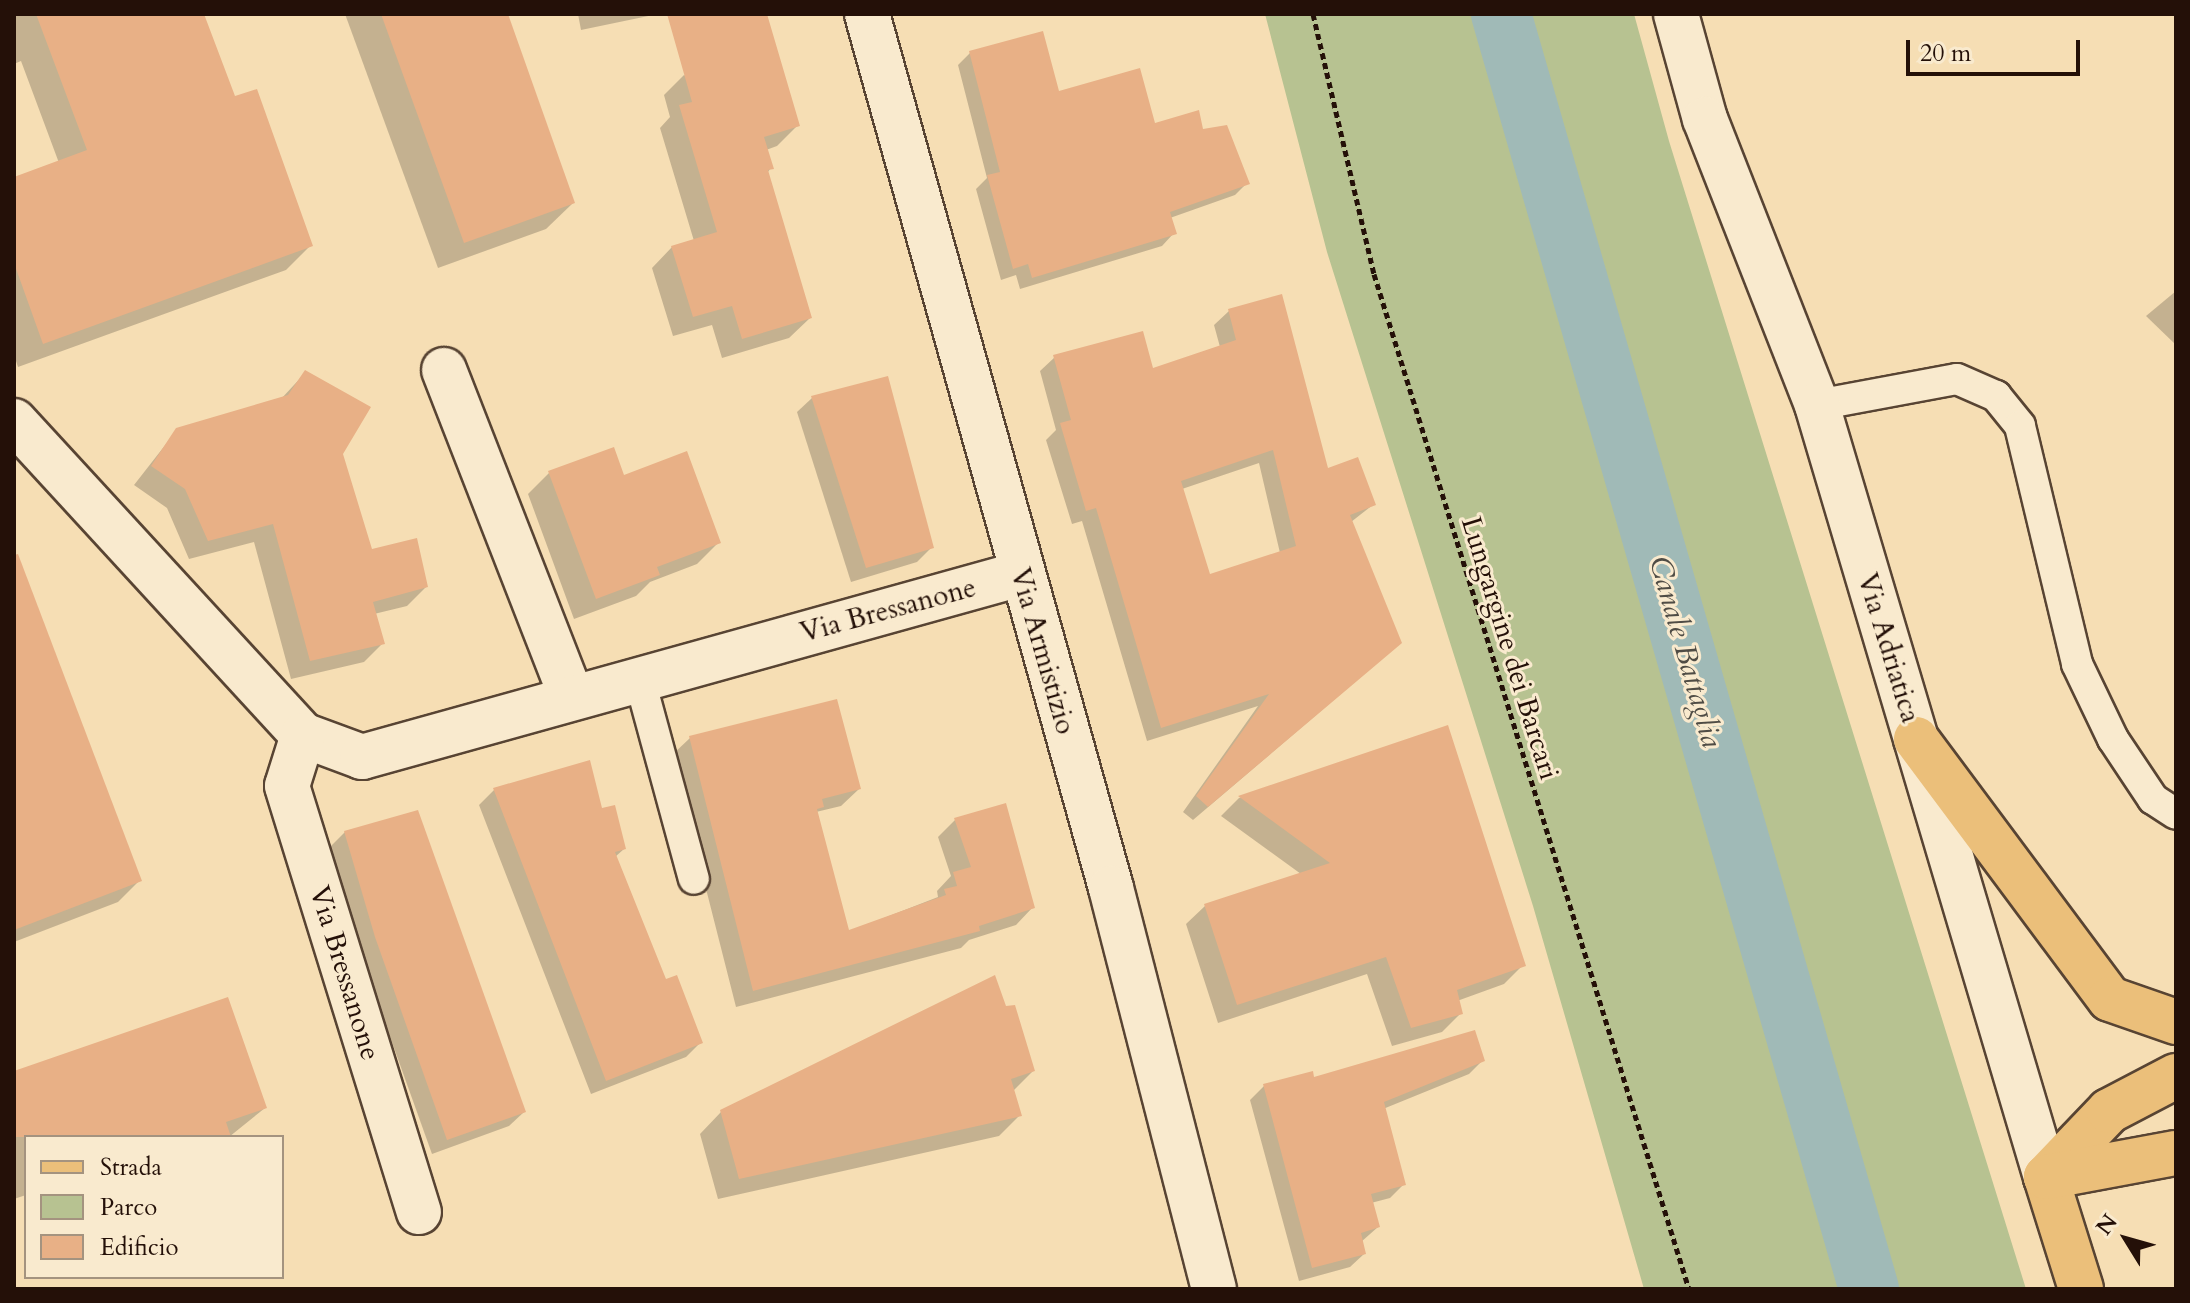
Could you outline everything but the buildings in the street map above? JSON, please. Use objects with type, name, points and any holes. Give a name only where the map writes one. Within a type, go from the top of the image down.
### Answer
[{"type":"main road","points":[[1916,739],[2110,999],[2176,1022]]},
{"type":"main road","points":[[2046,1177],[2109,1111],[2176,1076]]},
{"type":"main road","points":[[2046,1177],[2176,1153]]},
{"type":"main road","name":"Via Adriatica","points":[[2046,1177],[2081,1289]]},
{"type":"street","name":"Via Armistizio","points":[[867,14],[1020,574],[1111,888],[1214,1289]]},
{"type":"street","name":"Via Adriatica","points":[[1676,14],[1705,119],[1817,405],[2046,1177]]},
{"type":"street","points":[[444,370],[571,696]]},
{"type":"street","name":"Via Bressanone","points":[[14,421],[303,735],[362,757],[639,677],[1020,574]]},
{"type":"street","name":"Via Bressanone","points":[[303,735],[287,786],[419,1212]]},
{"type":"lane","points":[[1817,405],[1957,379],[1996,396],[2020,426],[2077,664],[2121,751],[2153,799],[2176,814]]},
{"type":"lane","points":[[639,677],[694,879]]},
{"type":"path","name":"Lungargine dei Barcari","points":[[1313,14],[1374,274],[1689,1289]]},
{"type":"green space","points":[[1265,14],[1634,14],[1669,141],[2026,1289],[1644,1289],[1533,906],[1327,252]]},
{"type":"waterway","name":"Canale Battaglia","points":[[1501,14],[1869,1289]]}]
